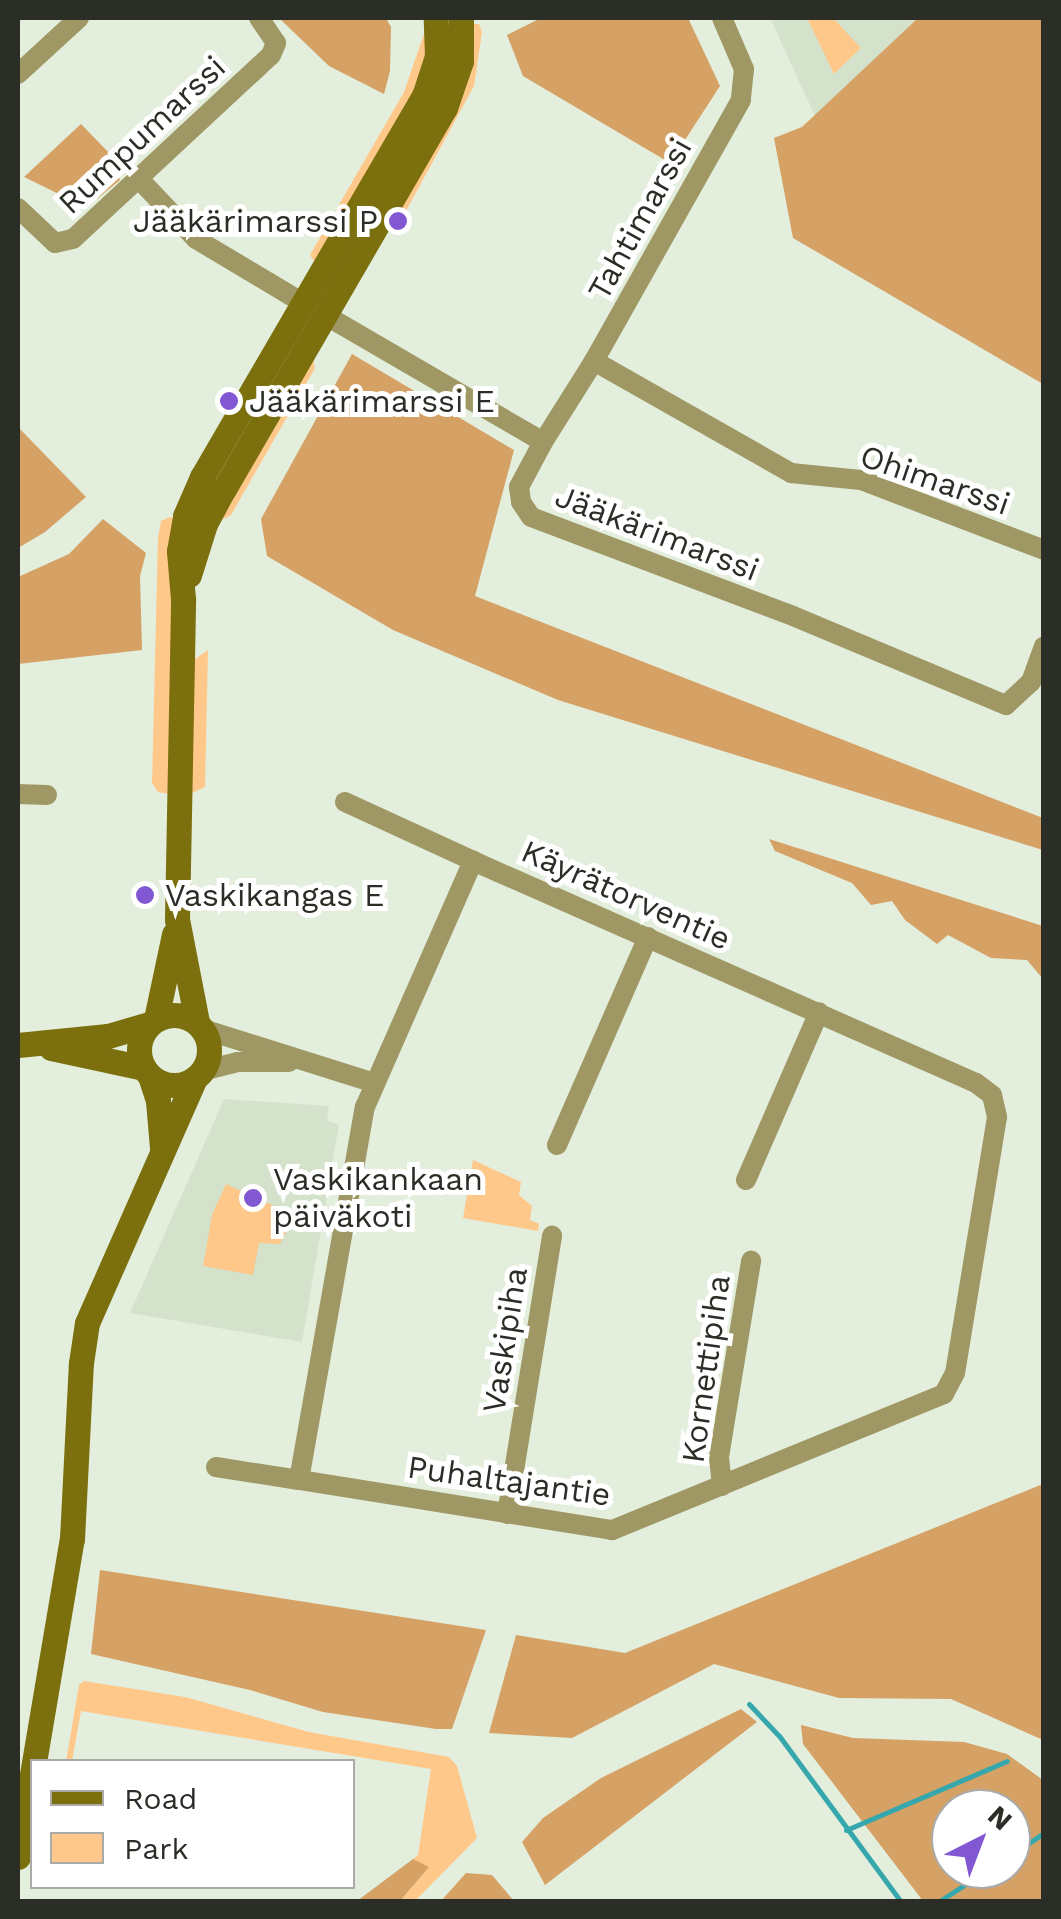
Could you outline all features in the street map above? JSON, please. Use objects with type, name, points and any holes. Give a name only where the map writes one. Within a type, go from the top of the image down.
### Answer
[{"type":"street","points":[[18,74],[79,18]]},
{"type":"street","name":"Rumpumarssi","points":[[18,208],[47,239],[68,243],[271,55],[276,44],[273,35],[258,18]]},
{"type":"street","points":[[162,1148],[158,1101],[138,1050],[152,1022],[177,919],[183,599],[204,524],[424,96],[438,56],[436,18]]},
{"type":"street","points":[[314,309],[445,108],[461,60],[461,18]]},
{"type":"street","name":"Tahtimarssi","points":[[544,442],[594,362],[745,90],[744,69],[722,18]]},
{"type":"street","name":"Jääkärimarssi","points":[[138,180],[196,239],[544,442],[519,487],[520,502],[531,517],[793,616],[1006,705],[1031,682],[1044,646]]},
{"type":"street","name":"Ohimarssi","points":[[594,362],[791,473],[861,480],[1044,550]]},
{"type":"street","points":[[18,794],[47,795]]},
{"type":"street","points":[[345,802],[474,861]]},
{"type":"street","name":"Käyrätorventie","points":[[374,1083],[474,861],[976,1083]]},
{"type":"street","points":[[35,1759],[72,1539],[83,1342],[94,1302],[209,1053],[177,919]]},
{"type":"street","points":[[558,1145],[648,937]]},
{"type":"street","points":[[746,1180],[819,1012]]},
{"type":"street","points":[[44,1046],[173,1014],[374,1083],[364,1107],[298,1480]]},
{"type":"street","points":[[18,1045],[44,1046],[147,1072],[177,1085],[237,1062],[316,1062]]},
{"type":"street","name":"Puhaltajantie","points":[[216,1467],[612,1530],[938,1399],[949,1389],[997,1117],[992,1095],[976,1083]]},
{"type":"street","name":"Vaskipiha","points":[[508,1514],[552,1236]]},
{"type":"street","name":"Kornettipiha","points":[[722,1486],[719,1457],[751,1261]]},
{"type":"street","points":[[18,1857],[30,1786]]},
{"type":"shaded area","points":[[279,18],[386,18],[391,27],[390,71],[384,94],[329,66]]},
{"type":"shaded area","points":[[541,18],[688,18],[720,86],[670,163],[523,76],[507,35]]},
{"type":"shaded area","points":[[770,18],[918,18],[815,116]]},
{"type":"shaded area","points":[[918,18],[1043,18],[1043,384],[793,238],[774,138],[802,127]]},
{"type":"shaded area","points":[[81,124],[111,155],[120,180],[97,199],[67,198],[24,177]]},
{"type":"shaded area","points":[[352,354],[514,450],[475,596],[1043,818],[1043,850],[558,700],[393,630],[267,556],[261,519]]},
{"type":"shaded area","points":[[18,427],[86,497],[45,532],[18,548]]},
{"type":"shaded area","points":[[103,519],[146,553],[140,576],[142,650],[18,664],[18,577],[69,554]]},
{"type":"shaded area","points":[[769,839],[1043,926],[1043,979],[1027,960],[991,958],[948,935],[937,944],[905,920],[892,901],[871,905],[852,883],[775,851]]},
{"type":"shaded area","name":"Vaskikankaan päiväkoti","points":[[224,1099],[329,1106],[327,1121],[339,1124],[302,1342],[130,1313]]},
{"type":"shaded area","points":[[1043,1484],[1043,1740],[951,1699],[839,1698],[714,1664],[572,1738],[489,1733],[516,1635],[625,1653]]},
{"type":"shaded area","points":[[100,1570],[486,1630],[452,1729],[323,1712],[250,1690],[91,1654]]},
{"type":"shaded area","points":[[741,1709],[757,1722],[545,1885],[522,1842],[543,1818],[601,1778]]},
{"type":"shaded area","points":[[801,1725],[853,1738],[964,1742],[1007,1754],[1043,1780],[1043,1901],[923,1901],[803,1744]]},
{"type":"shaded area","points":[[413,1859],[429,1867],[400,1901],[357,1901]]},
{"type":"shaded area","points":[[466,1873],[492,1875],[514,1901],[441,1901]]},
{"type":"green space","points":[[807,18],[833,18],[861,48],[834,74]]},
{"type":"green space","points":[[468,24],[479,24],[482,32],[474,86],[406,211],[401,209]]},
{"type":"green space","points":[[425,31],[428,72],[317,266],[310,255],[404,92]]},
{"type":"green space","points":[[313,359],[315,368],[231,515],[216,523]]},
{"type":"green space","points":[[170,517],[178,520],[169,794],[158,792],[152,783],[158,538],[161,521]]},
{"type":"green space","points":[[208,650],[205,787],[190,794],[191,662]]},
{"type":"green space","points":[[473,1160],[521,1182],[519,1195],[532,1206],[530,1220],[539,1224],[538,1231],[463,1218]]},
{"type":"green space","points":[[226,1184],[281,1209],[286,1232],[280,1244],[259,1243],[253,1275],[203,1266],[212,1215]]},
{"type":"green space","points":[[84,1681],[185,1697],[309,1732],[449,1757],[457,1766],[477,1838],[415,1901],[400,1901],[428,1868],[413,1859],[418,1855],[431,1769],[81,1711],[72,1759],[67,1759],[79,1685]]},
{"type":"waterway","points":[[749,1704],[780,1737],[901,1902]]},
{"type":"waterway","points":[[846,1830],[1007,1761]]},
{"type":"waterway","points":[[1031,1842],[1044,1833]]},
{"type":"waterway","points":[[938,1902],[958,1889]]},
{"type":"place","name":"Jääkärimarssi P","points":[[398,221]]},
{"type":"place","name":"Jääkärimarssi E","points":[[229,401]]},
{"type":"place","name":"Vaskikangas E","points":[[145,895]]},
{"type":"place","name":"Vaskikankaan päiväkoti","points":[[253,1198]]}]
